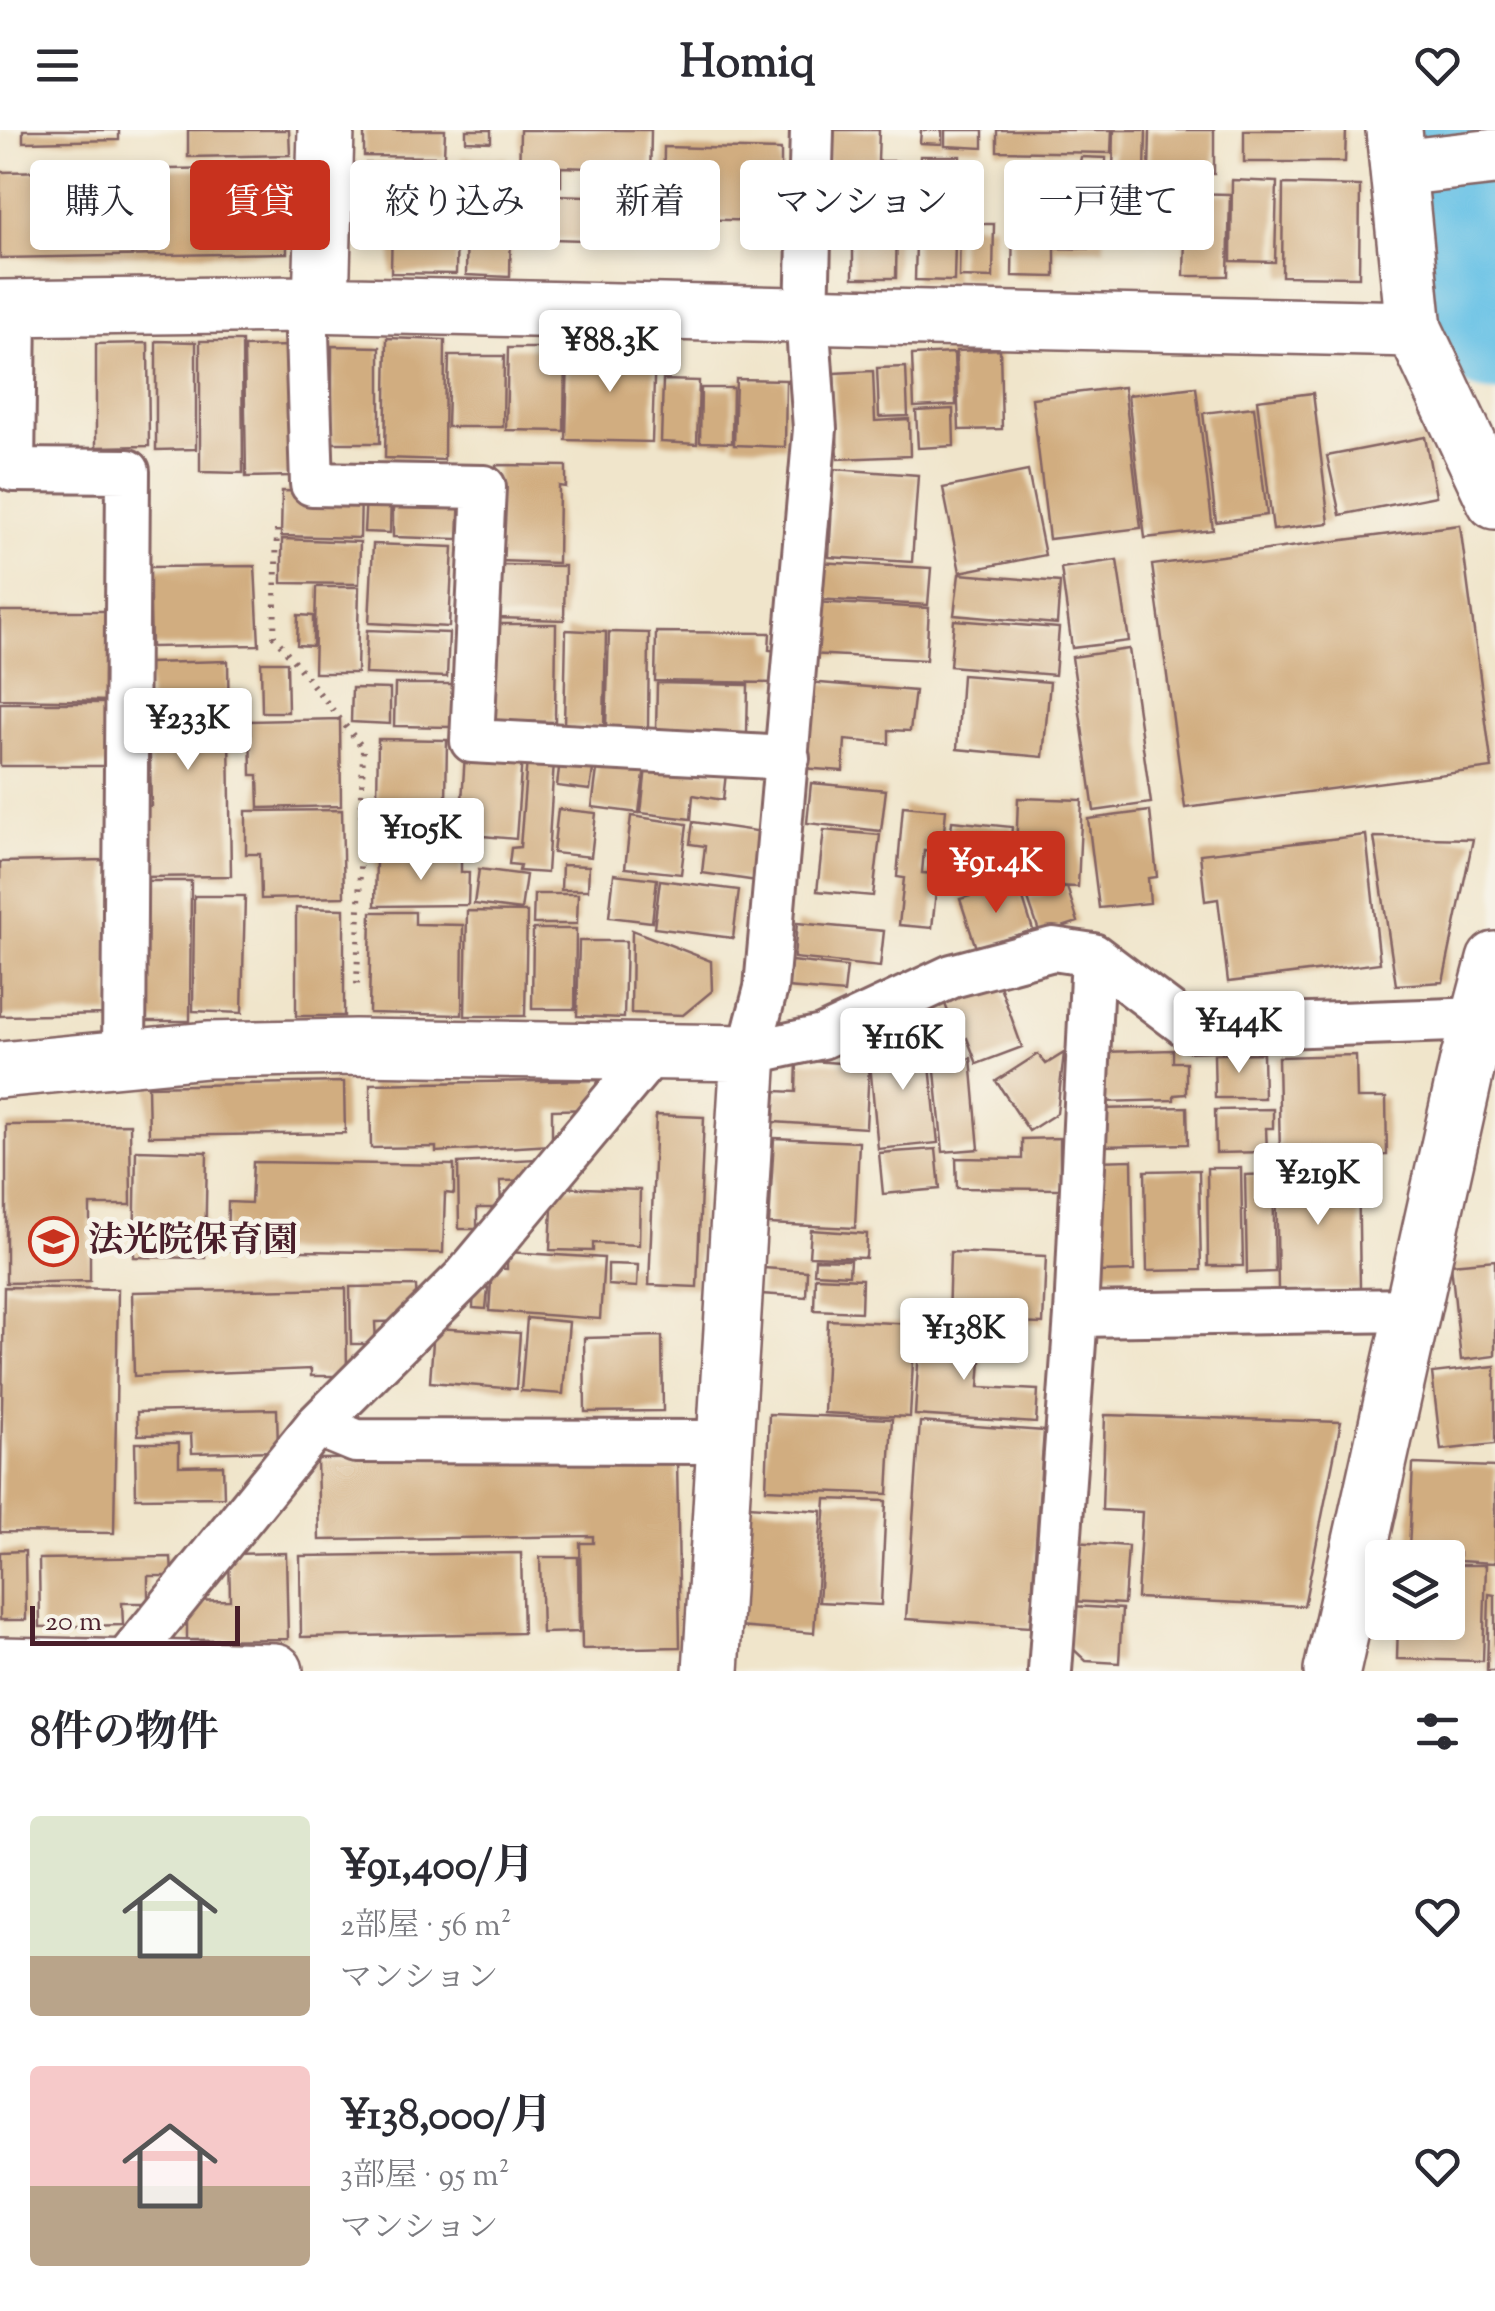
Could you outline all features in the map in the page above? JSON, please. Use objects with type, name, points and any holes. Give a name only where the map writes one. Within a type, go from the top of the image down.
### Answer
[{"type":"street","points":[[314,304],[326,130]]},
{"type":"street","points":[[1494,498],[1414,329],[1396,149],[1495,157]]},
{"type":"street","points":[[8,308],[314,304],[1414,329]]},
{"type":"street","points":[[1332,1671],[1413,1310],[1482,1046],[1495,960]]},
{"type":"street","points":[[0,1070],[207,1050],[355,1047],[749,1053],[711,1671]]},
{"type":"street","points":[[0,1665],[276,1671]]},
{"type":"lane","points":[[812,130],[807,315],[815,429],[766,988],[749,1053],[822,1036],[952,976],[1053,949],[1093,955],[1191,1029],[1482,1046]]},
{"type":"lane","points":[[314,304],[312,484],[484,487],[472,741],[788,758]]},
{"type":"lane","points":[[8,308],[14,470],[128,471],[124,1057]]},
{"type":"lane","points":[[1050,1671],[1076,1315],[1093,955]]},
{"type":"lane","points":[[95,1668],[317,1425],[466,1276],[654,1052]]},
{"type":"lane","points":[[1076,1315],[1413,1310]]},
{"type":"lane","points":[[317,1425],[356,1441],[724,1442]]},
{"type":"path","points":[[312,484],[278,490],[274,636],[363,748],[355,1047]]},
{"type":"building","points":[[23,130],[119,130],[119,140],[23,142]]},
{"type":"building","points":[[188,130],[289,130],[290,155],[188,157]]},
{"type":"building","points":[[364,130],[445,130],[444,157],[364,156]]},
{"type":"building","points":[[466,130],[491,130],[491,142],[466,141]]},
{"type":"building","points":[[520,130],[651,130],[650,160],[580,160],[580,168],[561,167],[561,186],[560,160],[519,160]]},
{"type":"building","points":[[828,130],[879,130],[878,160],[827,160]]},
{"type":"building","points":[[921,130],[942,130],[942,144],[920,143]]},
{"type":"building","points":[[945,130],[983,130],[983,148],[945,146]]},
{"type":"building","points":[[997,130],[1112,130],[1111,153],[997,151]]},
{"type":"building","points":[[1114,130],[1146,130],[1145,160],[1113,160]]},
{"type":"building","points":[[1150,130],[1214,130],[1214,160],[1149,160]]},
{"type":"building","points":[[1244,130],[1346,130],[1345,162],[1244,162]]},
{"type":"building","points":[[664,147],[781,150],[781,160],[740,160],[740,220],[720,220],[720,160],[664,160]]},
{"type":"building","points":[[920,156],[960,156],[960,160],[920,160]]},
{"type":"building","points":[[462,157],[507,158],[507,160]]},
{"type":"building","points":[[1081,157],[1106,158],[1106,160],[1080,160]]},
{"type":"building","points":[[170,169],[190,169],[190,250],[287,253],[0,258],[0,172],[30,171],[30,250],[170,250]]},
{"type":"building","points":[[1232,180],[1277,182],[1275,262],[1231,261]]},
{"type":"building","points":[[1283,184],[1360,186],[1359,277],[1282,276]]},
{"type":"building","points":[[1214,194],[1230,194],[1228,276],[1184,276],[1185,250],[1214,250]]},
{"type":"building","points":[[560,195],[580,196],[580,240],[560,239]]},
{"type":"building","points":[[984,224],[994,224],[993,278],[959,277],[960,250],[984,250]]},
{"type":"building","points":[[391,250],[456,250],[456,274],[391,273]]},
{"type":"building","points":[[466,250],[510,250],[510,277],[466,275]]},
{"type":"building","points":[[853,250],[896,250],[896,278],[853,278]]},
{"type":"building","points":[[916,250],[955,250],[954,281],[915,280]]},
{"type":"building","points":[[1012,250],[1055,250],[1055,277],[1012,276]]},
{"type":"building","points":[[387,338],[445,340],[444,460],[385,458]]},
{"type":"building","points":[[156,341],[196,342],[196,449],[156,450]]},
{"type":"building","points":[[200,341],[242,341],[243,473],[200,472]]},
{"type":"building","points":[[148,343],[149,446],[96,447],[96,344]]},
{"type":"building","points":[[291,346],[292,476],[246,477],[244,347]]},
{"type":"building","points":[[332,346],[380,347],[380,443],[332,443]]},
{"type":"building","points":[[508,348],[565,348],[564,431],[506,430]]},
{"type":"building","points":[[568,348],[655,349],[652,442],[566,440]]},
{"type":"building","points":[[1000,349],[1002,429],[959,430],[956,351]]},
{"type":"building","points":[[954,353],[956,405],[914,407],[912,355]]},
{"type":"building","points":[[449,356],[504,356],[503,427],[447,427]]},
{"type":"building","points":[[906,367],[908,416],[879,417],[877,368]]},
{"type":"building","points":[[873,371],[875,421],[909,419],[910,456],[838,459],[834,373]]},
{"type":"building","points":[[736,379],[786,380],[785,447],[734,445]]},
{"type":"building","points":[[663,380],[699,381],[697,444],[661,442]]},
{"type":"building","points":[[1124,387],[1141,528],[1049,539],[1032,398]]},
{"type":"building","points":[[1196,387],[1213,530],[1145,538],[1128,395]]},
{"type":"building","points":[[701,388],[733,388],[732,443],[700,442]]},
{"type":"building","points":[[1313,393],[1329,523],[1273,530],[1257,400]]},
{"type":"building","points":[[1254,407],[1267,515],[1216,522],[1203,413]]},
{"type":"building","points":[[953,409],[954,446],[918,448],[916,411]]},
{"type":"building","points":[[1425,437],[1436,496],[1340,515],[1327,456]]},
{"type":"building","points":[[496,465],[566,466],[566,487],[559,486],[558,563],[499,561]]},
{"type":"building","points":[[834,469],[918,475],[912,562],[829,557]]},
{"type":"building","points":[[1028,471],[1045,555],[960,572],[943,488]]},
{"type":"building","points":[[282,491],[361,493],[360,538],[281,536]]},
{"type":"building","points":[[366,493],[391,493],[390,533],[364,532]]},
{"type":"building","points":[[393,493],[460,494],[458,539],[393,537]]},
{"type":"building","points":[[1460,525],[1492,768],[1185,808],[1152,565]]},
{"type":"building","points":[[282,539],[360,542],[359,584],[282,583]]},
{"type":"building","points":[[373,544],[453,547],[449,627],[369,623]]},
{"type":"building","points":[[1117,560],[1129,641],[1072,648],[1061,568]]},
{"type":"building","points":[[816,562],[931,568],[928,605],[814,599]]},
{"type":"building","points":[[496,565],[565,566],[564,620],[495,618]]},
{"type":"building","points":[[255,566],[259,645],[151,647],[149,567]]},
{"type":"building","points":[[959,574],[1060,582],[1057,624],[954,615]]},
{"type":"building","points":[[316,587],[359,587],[357,673],[314,673]]},
{"type":"building","points":[[812,602],[929,608],[926,660],[809,654]]},
{"type":"building","points":[[0,611],[113,611],[112,701],[0,699]]},
{"type":"building","points":[[298,615],[313,616],[313,646],[297,645]]},
{"type":"building","points":[[954,620],[1059,628],[1055,675],[950,666]]},
{"type":"building","points":[[495,624],[556,624],[555,722],[493,721]]},
{"type":"building","points":[[367,630],[449,633],[447,677],[365,674]]},
{"type":"building","points":[[566,630],[606,632],[604,727],[564,727]]},
{"type":"building","points":[[609,632],[649,633],[648,729],[606,727]]},
{"type":"building","points":[[656,632],[770,633],[769,650],[778,651],[777,683],[655,681]]},
{"type":"building","points":[[1129,649],[1151,803],[1094,811],[1072,657]]},
{"type":"building","points":[[228,661],[231,876],[139,877],[138,806],[151,806],[148,663]]},
{"type":"building","points":[[261,662],[287,662],[288,712],[262,712]]},
{"type":"building","points":[[962,675],[1050,682],[1043,757],[957,749]]},
{"type":"building","points":[[808,682],[915,691],[910,731],[889,730],[889,744],[845,740],[843,771],[801,768]]},
{"type":"building","points":[[657,683],[748,685],[747,734],[656,732]]},
{"type":"building","points":[[395,684],[454,684],[453,727],[394,726]]},
{"type":"building","points":[[352,688],[390,689],[390,724],[351,722]]},
{"type":"building","points":[[0,703],[114,703],[113,766],[0,766]]},
{"type":"building","points":[[340,719],[341,806],[259,808],[258,775],[251,775],[250,721]]},
{"type":"building","points":[[378,739],[447,740],[446,801],[377,800]]},
{"type":"building","points":[[465,753],[522,757],[516,839],[460,834]]},
{"type":"building","points":[[527,759],[554,761],[547,873],[519,871],[520,865],[509,864],[511,848],[520,847]]},
{"type":"building","points":[[560,759],[594,763],[590,790],[557,786]]},
{"type":"building","points":[[598,762],[645,767],[639,813],[592,807]]},
{"type":"building","points":[[646,767],[726,773],[723,800],[693,795],[691,819],[641,813]]},
{"type":"building","points":[[811,783],[886,790],[881,831],[807,823]]},
{"type":"building","points":[[1018,798],[1082,800],[1078,887],[1015,884]]},
{"type":"building","points":[[383,806],[442,807],[441,857],[382,856]]},
{"type":"building","points":[[903,806],[946,810],[942,852],[924,850],[922,873],[938,874],[932,928],[899,925],[904,878],[897,877]]},
{"type":"building","points":[[558,809],[596,813],[591,857],[553,853]]},
{"type":"building","points":[[342,810],[344,897],[261,899],[260,854],[246,854],[246,811]]},
{"type":"building","points":[[1150,811],[1157,877],[1148,878],[1150,903],[1099,908],[1088,819]]},
{"type":"building","points":[[631,816],[687,824],[681,874],[625,868]]},
{"type":"building","points":[[952,821],[1012,827],[1007,880],[947,874]]},
{"type":"building","points":[[693,822],[763,832],[757,881],[702,873],[705,846],[690,844]]},
{"type":"building","points":[[824,830],[880,835],[873,896],[817,891]]},
{"type":"building","points":[[1366,835],[1380,963],[1228,982],[1218,899],[1205,901],[1200,854]]},
{"type":"building","points":[[1374,837],[1473,839],[1443,982],[1396,985]]},
{"type":"building","points":[[376,859],[461,861],[461,872],[469,872],[468,905],[375,906]]},
{"type":"building","points":[[107,860],[110,1014],[0,1016],[0,862]]},
{"type":"building","points":[[562,865],[589,866],[588,890],[561,890]]},
{"type":"building","points":[[479,869],[526,875],[521,910],[474,904]]},
{"type":"building","points":[[614,874],[657,879],[652,922],[609,917]]},
{"type":"building","points":[[660,880],[739,890],[733,938],[654,928]]},
{"type":"building","points":[[138,881],[191,881],[190,1021],[135,1021]]},
{"type":"building","points":[[1067,887],[1078,922],[1040,934],[1028,899]]},
{"type":"building","points":[[996,888],[998,895],[1020,889],[1033,930],[976,948],[960,899]]},
{"type":"building","points":[[534,894],[578,894],[577,924],[533,924]]},
{"type":"building","points":[[194,896],[245,896],[242,1013],[193,1011]]},
{"type":"building","points":[[296,908],[344,909],[344,1016],[296,1016]]},
{"type":"building","points":[[467,911],[527,912],[525,1016],[465,1016]]},
{"type":"building","points":[[371,912],[415,912],[415,924],[463,925],[462,1015],[369,1013]]},
{"type":"building","points":[[797,923],[884,931],[880,967],[794,958]]},
{"type":"building","points":[[533,929],[576,929],[575,1009],[532,1009]]},
{"type":"building","points":[[632,930],[711,961],[712,991],[683,1015],[631,1013]]},
{"type":"building","points":[[579,941],[626,941],[624,1018],[577,1016]]},
{"type":"building","points":[[791,961],[847,967],[844,993],[788,988]]},
{"type":"building","points":[[996,975],[1022,1047],[977,1064],[967,1038],[959,1041],[942,996]]},
{"type":"building","points":[[927,1036],[938,1143],[878,1149],[868,1042]]},
{"type":"building","points":[[1173,1050],[1173,1062],[1186,1062],[1186,1094],[1174,1095],[1174,1100],[1103,1102],[1102,1052]]},
{"type":"building","points":[[1064,1053],[1057,1113],[1029,1131],[996,1081],[1038,1054],[1046,1064]]},
{"type":"building","points":[[1263,1053],[1264,1098],[1215,1098],[1214,1054]]},
{"type":"building","points":[[1356,1055],[1357,1098],[1386,1098],[1387,1155],[1280,1157],[1278,1057]]},
{"type":"building","points":[[971,1058],[979,1149],[943,1152],[934,1061]]},
{"type":"building","points":[[797,1060],[869,1065],[866,1128],[774,1122],[776,1091],[796,1092]]},
{"type":"building","points":[[598,1080],[599,1109],[552,1110],[552,1145],[436,1152],[436,1147],[371,1148],[370,1084]]},
{"type":"building","points":[[344,1082],[345,1133],[149,1136],[148,1086]]},
{"type":"building","points":[[1187,1107],[1188,1144],[1100,1146],[1099,1109]]},
{"type":"building","points":[[1273,1109],[1273,1128],[1266,1128],[1267,1152],[1216,1153],[1215,1110]]},
{"type":"building","points":[[656,1115],[704,1117],[697,1287],[649,1285]]},
{"type":"building","points":[[130,1124],[131,1205],[90,1205],[90,1281],[6,1283],[6,1125]]},
{"type":"building","points":[[774,1138],[859,1142],[855,1228],[769,1224]]},
{"type":"building","points":[[1060,1138],[1060,1189],[957,1188],[956,1158],[1022,1159],[1022,1139]]},
{"type":"building","points":[[936,1149],[940,1189],[883,1194],[879,1153]]},
{"type":"building","points":[[136,1150],[207,1152],[205,1258],[134,1257]]},
{"type":"building","points":[[537,1159],[538,1180],[500,1181],[501,1208],[477,1208],[477,1229],[459,1229],[458,1163]]},
{"type":"building","points":[[1132,1160],[1134,1271],[1098,1272],[1096,1161]]},
{"type":"building","points":[[253,1162],[454,1165],[454,1194],[445,1193],[443,1253],[227,1250],[228,1202],[251,1203]]},
{"type":"building","points":[[1358,1165],[1360,1289],[1278,1291],[1276,1166]]},
{"type":"building","points":[[1207,1168],[1241,1168],[1243,1266],[1208,1266]]},
{"type":"building","points":[[1199,1170],[1201,1270],[1147,1271],[1145,1171]]},
{"type":"building","points":[[1273,1174],[1275,1272],[1247,1273],[1245,1175]]},
{"type":"building","points":[[553,1187],[640,1190],[639,1245],[593,1243],[593,1251],[550,1250]]},
{"type":"building","points":[[811,1230],[867,1234],[866,1258],[809,1256]]},
{"type":"building","points":[[507,1252],[604,1258],[600,1319],[489,1311],[492,1268],[507,1269]]},
{"type":"building","points":[[950,1252],[1046,1256],[1043,1324],[948,1321]]},
{"type":"building","points":[[815,1259],[850,1260],[849,1275],[814,1273]]},
{"type":"building","points":[[1495,1260],[1495,1356],[1461,1360],[1451,1264]]},
{"type":"building","points":[[608,1264],[638,1265],[637,1287],[608,1285]]},
{"type":"building","points":[[763,1268],[807,1271],[806,1297],[761,1294]]},
{"type":"building","points":[[815,1277],[862,1279],[861,1312],[814,1310]]},
{"type":"building","points":[[416,1286],[417,1321],[375,1322],[376,1344],[351,1344],[350,1287]]},
{"type":"building","points":[[4,1287],[118,1289],[114,1533],[0,1532]]},
{"type":"building","points":[[474,1287],[488,1288],[486,1309],[473,1308]]},
{"type":"building","points":[[346,1288],[347,1376],[311,1376],[311,1369],[134,1376],[132,1292]]},
{"type":"building","points":[[527,1318],[569,1322],[563,1394],[521,1391]]},
{"type":"building","points":[[828,1320],[915,1324],[910,1417],[824,1413]]},
{"type":"building","points":[[434,1328],[520,1333],[516,1389],[430,1382]]},
{"type":"building","points":[[920,1331],[983,1334],[979,1387],[1038,1390],[1036,1423],[915,1415]]},
{"type":"building","points":[[662,1336],[663,1411],[585,1412],[584,1338]]},
{"type":"building","points":[[1495,1366],[1495,1444],[1441,1450],[1432,1373]]},
{"type":"building","points":[[277,1409],[278,1451],[192,1453],[191,1434],[138,1435],[137,1412]]},
{"type":"building","points":[[769,1414],[892,1419],[888,1494],[766,1489]]},
{"type":"building","points":[[1105,1415],[1341,1422],[1304,1606],[1137,1598],[1142,1512],[1102,1510]]},
{"type":"building","points":[[920,1422],[1044,1431],[1030,1627],[906,1619]]},
{"type":"building","points":[[135,1443],[179,1443],[179,1466],[223,1465],[224,1497],[136,1498]]},
{"type":"building","points":[[677,1457],[680,1647],[582,1649],[580,1543],[593,1543],[593,1536],[319,1540],[317,1459]]},
{"type":"building","points":[[1413,1464],[1495,1467],[1495,1563],[1465,1561],[1465,1540],[1409,1540]]},
{"type":"building","points":[[826,1499],[886,1501],[881,1605],[819,1602]]},
{"type":"building","points":[[748,1506],[822,1511],[814,1633],[739,1627]]},
{"type":"building","points":[[1075,1542],[1128,1546],[1124,1604],[1071,1601]]},
{"type":"building","points":[[25,1551],[26,1620],[0,1620],[0,1552]]},
{"type":"building","points":[[286,1553],[288,1639],[187,1640],[187,1601],[230,1600],[229,1554]]},
{"type":"building","points":[[521,1553],[523,1633],[301,1637],[300,1556]]},
{"type":"building","points":[[171,1557],[172,1576],[148,1576],[148,1603],[122,1603],[123,1625],[40,1627],[39,1559]]},
{"type":"building","points":[[540,1557],[578,1557],[579,1632],[542,1633]]},
{"type":"building","points":[[1465,1565],[1486,1565],[1483,1661],[1397,1659],[1398,1640],[1465,1640]]},
{"type":"building","points":[[1489,1594],[1495,1595],[1495,1671],[1487,1671]]},
{"type":"building","points":[[1072,1606],[1122,1609],[1119,1663],[1086,1661],[1069,1645]]},
{"type":"waterway","points":[[1456,130],[1472,273],[1495,329]]},
{"type":"place","name":"法光院保育園","points":[[53,1242]]}]
